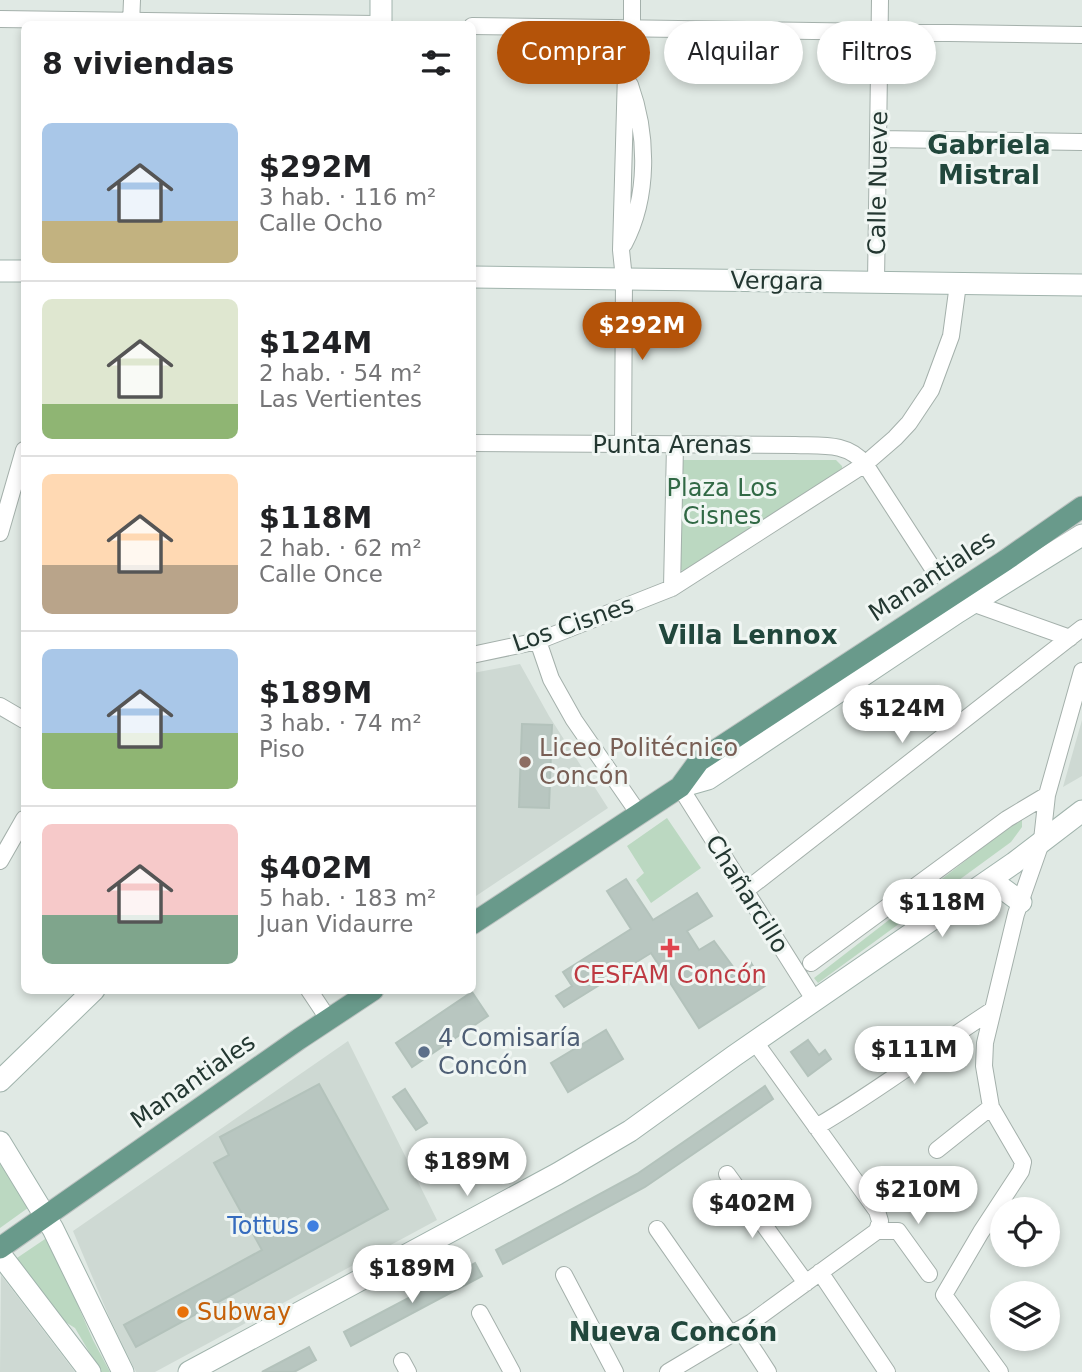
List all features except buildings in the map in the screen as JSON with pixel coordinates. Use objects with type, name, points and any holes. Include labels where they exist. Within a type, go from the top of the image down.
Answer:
[{"type":"main road","name":"Manantiales","points":[[476,921],[680,787],[699,761],[1081,508]]},
{"type":"main road","name":"Manantiales","points":[[0,1248],[367,994]]},
{"type":"street","points":[[131,21],[132,0]]},
{"type":"street","points":[[378,21],[381,0]]},
{"type":"street","points":[[632,0],[632,21]]},
{"type":"street","name":"Calle Nueve","points":[[880,0],[880,21]]},
{"type":"street","points":[[0,19],[66,21]]},
{"type":"street","points":[[476,26],[497,26]]},
{"type":"street","points":[[650,28],[817,31]]},
{"type":"street","points":[[936,33],[1082,34]]},
{"type":"street","points":[[623,445],[624,279],[621,250],[638,209],[642,175],[639,120],[629,84]]},
{"type":"street","name":"Calle Nueve","points":[[876,282],[879,84]]},
{"type":"street","points":[[878,139],[1082,142]]},
{"type":"street","points":[[0,271],[21,271]]},
{"type":"street","name":"Vergara","points":[[476,277],[1082,285]]},
{"type":"street","name":"Los Cisnes","points":[[476,654],[538,641],[672,588],[865,464],[909,423],[931,390],[951,336],[958,284]]},
{"type":"street","name":"Punta Arenas","points":[[476,443],[837,446],[852,452],[865,464]]},
{"type":"street","points":[[672,588],[675,445]]},
{"type":"street","points":[[0,533],[21,460]]},
{"type":"street","points":[[865,464],[937,575]]},
{"type":"street","name":"Manantiales","points":[[680,787],[708,779],[972,603],[1082,535]]},
{"type":"street","points":[[972,603],[1076,633]]},
{"type":"street","points":[[745,891],[1076,633]]},
{"type":"street","points":[[538,641],[551,679],[574,720],[639,814]]},
{"type":"street","points":[[1000,1372],[944,1295],[981,1232],[1017,1180],[1023,1162],[991,1107],[984,1066],[985,1043],[991,1011],[1021,902],[1042,841],[1047,795],[1082,671]]},
{"type":"street","points":[[0,706],[21,718]]},
{"type":"street","name":"Chañarcillo","points":[[680,787],[815,1001]]},
{"type":"street","points":[[811,963],[1007,819],[1047,795]]},
{"type":"street","points":[[189,1372],[597,1152],[692,1089],[755,1042],[986,883],[1082,811]]},
{"type":"street","points":[[0,860],[21,824]]},
{"type":"street","points":[[986,883],[995,883],[1021,902]]},
{"type":"street","points":[[0,1081],[90,994]]},
{"type":"street","points":[[312,994],[329,1020]]},
{"type":"street","points":[[816,1127],[896,1078],[940,1044],[991,1011]]},
{"type":"street","points":[[755,1042],[877,1211],[880,1221],[877,1231]]},
{"type":"street","points":[[937,1150],[991,1107]]},
{"type":"street","points":[[0,1142],[46,1216],[123,1372]]},
{"type":"street","points":[[727,1174],[806,1283]]},
{"type":"street","points":[[657,1229],[768,1372]]},
{"type":"street","points":[[668,1372],[736,1332],[877,1231],[898,1231],[929,1274]]},
{"type":"street","points":[[0,1254],[85,1365],[102,1352],[107,1340]]},
{"type":"street","points":[[821,1272],[887,1372]]},
{"type":"street","points":[[564,1275],[615,1372]]},
{"type":"street","points":[[480,1313],[512,1372]]},
{"type":"shaded area","name":"Liceo Politécnico Concón","points":[[520,664],[549,716],[608,808],[476,896],[476,672]]},
{"type":"shaded area","points":[[1082,720],[1082,776],[1063,787]]},
{"type":"shaded area","points":[[348,1041],[437,1220],[155,1372],[136,1372],[110,1319],[73,1231]]},
{"type":"shaded area","points":[[1,1275],[75,1372],[0,1372]]},
{"type":"green space","name":"Plaza Los Cisnes","points":[[680,460],[836,460],[842,466],[843,475],[688,574],[676,567]]},
{"type":"green space","points":[[1022,817],[1022,827],[1011,842],[818,983],[814,978]]},
{"type":"green space","points":[[667,818],[701,868],[651,903],[636,880],[644,873],[627,846]]},
{"type":"green space","points":[[0,1150],[32,1205],[0,1228]]},
{"type":"green space","points":[[48,1237],[110,1372],[101,1372],[75,1328],[51,1313],[14,1260]]},
{"type":"place","name":"Liceo Politécnico Concón","points":[[525,762]]},
{"type":"place","name":"CESFAM Concón","points":[[670,948]]},
{"type":"place","name":"4 Comisaría Concón","points":[[424,1052]]},
{"type":"place","name":"Tottus","points":[[313,1226]]},
{"type":"place","name":"Subway","points":[[183,1312]]},
{"type":"district","name":"Gabriela Mistral","points":[[989,160]]},
{"type":"district","name":"Villa Lennox","points":[[748,635]]},
{"type":"district","name":"Nueva Concón","points":[[673,1332]]}]
